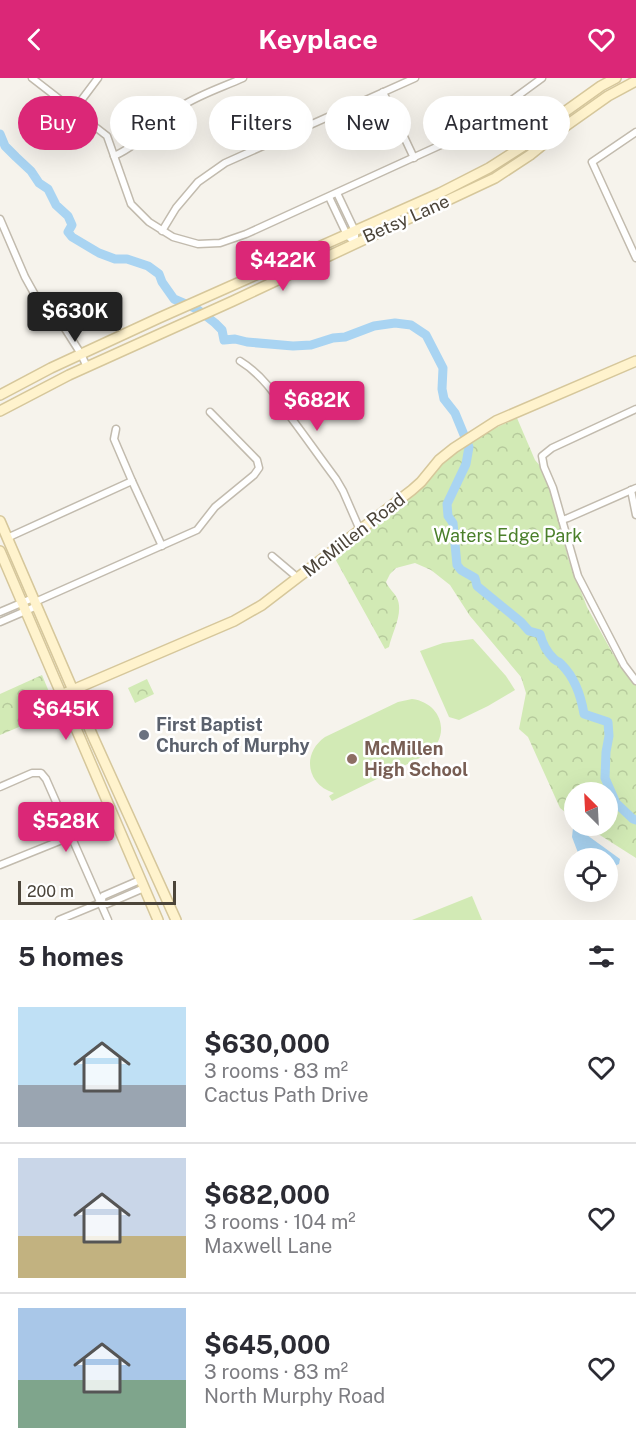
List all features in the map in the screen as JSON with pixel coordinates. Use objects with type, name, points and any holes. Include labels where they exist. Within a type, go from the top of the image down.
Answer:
[{"type":"main road","name":"Betsy Lane","points":[[0,395],[81,354],[440,193],[489,168],[522,147],[559,116],[615,78]]},
{"type":"main road","name":"Betsy Lane","points":[[0,411],[56,381],[495,178],[530,155],[608,96],[636,80]]},
{"type":"main road","name":"McMillen Road","points":[[61,695],[234,621],[262,605],[412,490],[439,460],[454,448],[496,421],[636,361]]},
{"type":"main road","points":[[0,521],[176,920]]},
{"type":"main road","points":[[0,551],[158,920]]},
{"type":"street","points":[[32,78],[56,96]]},
{"type":"street","points":[[84,96],[98,78]]},
{"type":"street","points":[[114,156],[126,151],[183,105],[243,78]]},
{"type":"street","points":[[162,231],[176,208],[198,182],[225,163],[415,78]]},
{"type":"street","points":[[98,129],[107,136],[131,204],[149,222],[173,237],[198,244],[220,243],[246,234],[467,133],[542,78]]},
{"type":"street","points":[[383,92],[414,158]]},
{"type":"street","points":[[636,132],[592,162],[636,258]]},
{"type":"street","points":[[338,193],[351,233]]},
{"type":"street","points":[[329,196],[356,243]]},
{"type":"street","points":[[0,219],[34,295],[57,315],[87,367]]},
{"type":"street","points":[[240,361],[250,367],[267,385],[336,479],[360,530]]},
{"type":"street","points":[[636,409],[552,448],[542,456],[578,576],[624,664],[636,681]]},
{"type":"street","points":[[0,622],[24,607],[197,530],[215,507],[258,471],[257,460],[210,412]]},
{"type":"street","points":[[116,429],[114,439],[162,546]]},
{"type":"street","points":[[7,538],[132,481]]},
{"type":"street","points":[[562,520],[634,489],[636,515]]},
{"type":"street","points":[[272,556],[298,578]]},
{"type":"street","points":[[0,612],[24,607]]},
{"type":"street","points":[[0,787],[32,773],[40,773],[49,784],[108,920]]},
{"type":"street","points":[[0,865],[72,837]]},
{"type":"street","points":[[59,920],[100,903],[103,896],[142,884]]},
{"type":"green space","name":"Waters Edge Park","points":[[517,418],[550,490],[568,558],[587,607],[613,654],[636,685],[636,858],[601,836],[618,836],[618,782],[564,782],[564,811],[560,808],[528,737],[519,729],[526,693],[521,677],[470,616],[450,585],[431,570],[415,563],[396,568],[386,582],[397,598],[399,610],[389,647],[385,649],[333,555],[447,458],[486,432]]},
{"type":"green space","points":[[473,639],[506,676],[515,690],[459,720],[449,717],[420,651],[443,643]]},
{"type":"green space","points":[[42,675],[57,711],[0,735],[0,694]]},
{"type":"green space","points":[[147,679],[154,694],[135,703],[128,688]]},
{"type":"green space","points":[[412,699],[431,707],[437,715],[441,732],[433,749],[424,756],[332,801],[329,796],[334,793],[318,783],[310,768],[312,752],[317,744],[325,737],[398,702]]},
{"type":"green space","points":[[472,896],[482,920],[412,920]]},
{"type":"water","points":[[588,836],[605,848],[576,848],[572,837]]},
{"type":"waterway","points":[[0,134],[5,146],[31,171],[39,183],[48,189],[56,205],[68,216],[72,225],[68,232],[72,237],[99,253],[148,266],[159,274],[174,299],[197,309],[215,323],[222,330],[224,340],[235,339],[293,346],[311,345],[345,337],[374,326],[395,323],[411,325],[426,335],[443,368],[444,399],[455,413],[469,447],[466,464],[447,504],[448,516],[453,523],[457,565],[475,578],[477,586],[529,631],[540,634],[549,653],[567,670],[574,681],[584,714],[608,722],[605,778],[616,803],[636,820]]},
{"type":"place","name":"First Baptist Church of Murphy","points":[[144,735]]},
{"type":"place","name":"McMillen High School","points":[[352,759]]}]
